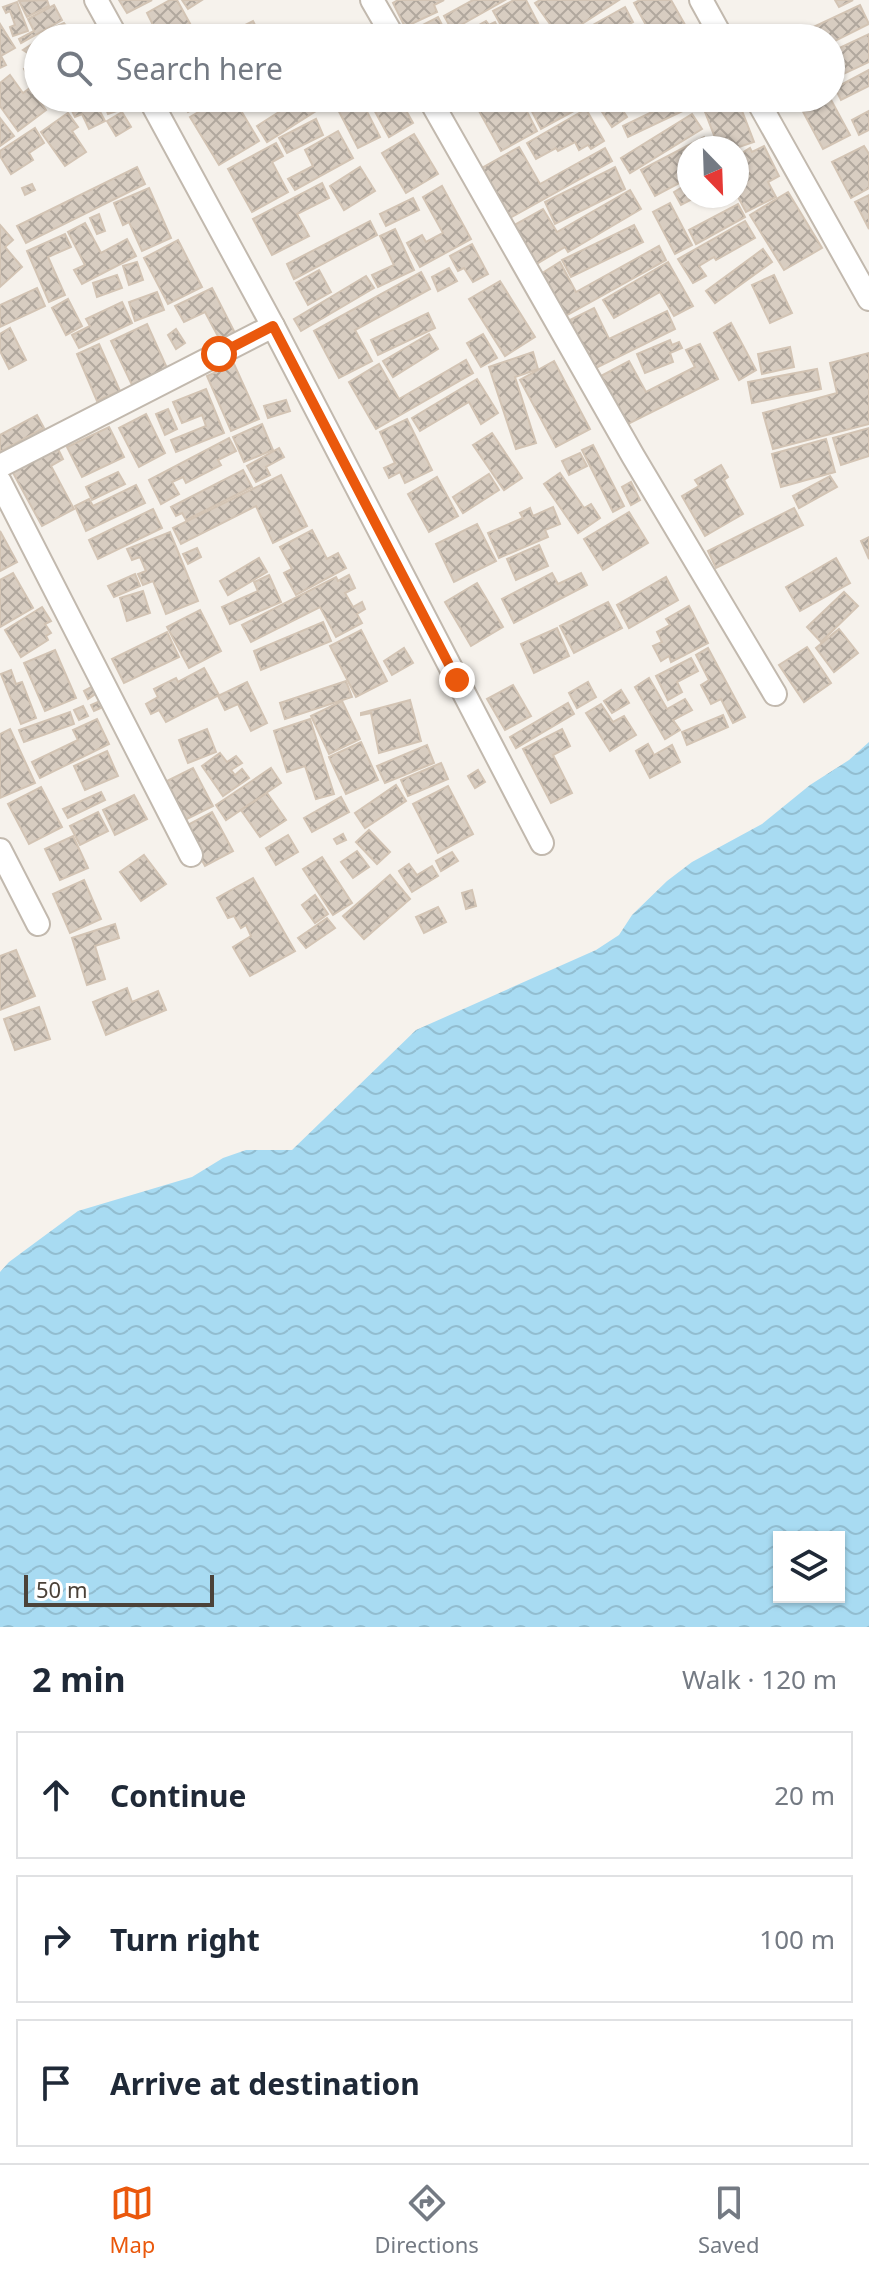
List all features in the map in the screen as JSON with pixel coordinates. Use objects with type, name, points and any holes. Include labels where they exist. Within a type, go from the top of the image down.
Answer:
[{"type":"street","points":[[96,0],[109,24]]},
{"type":"street","points":[[372,0],[386,24]]},
{"type":"street","points":[[701,0],[714,24]]},
{"type":"street","points":[[157,112],[273,326],[542,843]]},
{"type":"street","points":[[437,112],[633,456],[775,694]]},
{"type":"street","points":[[764,112],[869,299]]},
{"type":"street","points":[[0,466],[273,326]]},
{"type":"street","points":[[0,482],[191,855]]},
{"type":"street","points":[[0,850],[38,924]]},
{"type":"water","points":[[869,742],[869,1627],[0,1627],[0,1272],[9,1262],[78,1211],[192,1177],[223,1158],[246,1150],[292,1150],[416,1030],[596,950],[619,935],[632,915],[667,881],[692,862],[762,824],[810,785],[849,760]]},
{"type":"building","points":[[47,0],[49,6],[27,17],[19,1]]},
{"type":"building","points":[[119,0],[152,0],[127,13]]},
{"type":"building","points":[[170,0],[177,0],[190,24],[152,24],[147,13]]},
{"type":"building","points":[[182,0],[202,0],[188,9]]},
{"type":"building","points":[[398,0],[444,0],[434,5],[437,12],[411,24],[404,24],[393,3]]},
{"type":"building","points":[[473,0],[505,0],[463,24],[449,24],[444,16]]},
{"type":"building","points":[[514,0],[526,0],[538,23],[500,24],[493,11]]},
{"type":"building","points":[[540,0],[619,0],[582,24],[550,24],[535,3]]},
{"type":"building","points":[[640,0],[671,0],[685,24],[645,24],[634,3]]},
{"type":"building","points":[[835,0],[853,0],[839,7]]},
{"type":"building","points":[[17,2],[25,24],[24,32],[13,36],[10,27],[15,25],[10,11],[6,13],[3,7]]},
{"type":"building","points":[[54,5],[62,20],[55,24],[30,24],[28,19]]},
{"type":"building","points":[[860,5],[869,24],[845,36],[845,24],[820,24]]},
{"type":"building","points":[[625,7],[633,22],[629,24],[595,24]]},
{"type":"building","points":[[438,17],[442,24],[425,24]]},
{"type":"building","points":[[0,24],[15,48],[1,56],[6,65],[0,68]]},
{"type":"building","points":[[869,34],[869,62],[845,73],[845,45]]},
{"type":"building","points":[[869,70],[869,86],[845,98],[845,83]]},
{"type":"building","points":[[10,75],[24,92],[24,112],[43,112],[18,131],[0,106],[0,83]]},
{"type":"building","points":[[869,111],[869,130],[859,135],[852,120]]},
{"type":"building","points":[[72,112],[100,112],[105,121],[89,129],[82,114],[75,117]]},
{"type":"building","points":[[122,112],[131,127],[116,136],[107,121]]},
{"type":"building","points":[[198,112],[242,112],[259,141],[219,165],[190,117]]},
{"type":"building","points":[[279,112],[314,112],[267,142],[257,126]]},
{"type":"building","points":[[339,112],[367,112],[380,137],[358,148]]},
{"type":"building","points":[[375,112],[407,112],[413,123],[389,137]]},
{"type":"building","points":[[480,112],[527,112],[537,131],[501,151]]},
{"type":"building","points":[[532,112],[572,112],[541,129]]},
{"type":"building","points":[[581,112],[588,112],[604,141],[591,149],[588,145],[579,150],[575,142],[536,159],[527,143]]},
{"type":"building","points":[[602,112],[624,112],[627,117],[612,127]]},
{"type":"building","points":[[652,112],[681,112],[628,137],[623,126]]},
{"type":"building","points":[[705,112],[742,112],[754,142],[749,144],[749,136],[714,136]]},
{"type":"building","points":[[803,112],[838,112],[850,135],[823,149]]},
{"type":"building","points":[[68,113],[78,127],[72,131],[86,152],[65,166],[41,132]]},
{"type":"building","points":[[692,114],[702,129],[691,136],[677,136],[677,144],[630,173],[621,158]]},
{"type":"building","points":[[0,118],[14,136],[0,146]]},
{"type":"building","points":[[316,119],[323,135],[287,153],[279,138]]},
{"type":"building","points":[[35,128],[44,143],[29,153],[33,160],[11,174],[0,151]]},
{"type":"building","points":[[338,131],[353,158],[295,190],[288,179],[313,166],[305,150]]},
{"type":"building","points":[[414,134],[438,174],[406,193],[382,153]]},
{"type":"building","points":[[276,143],[283,156],[272,162],[288,192],[252,212],[228,169]]},
{"type":"building","points":[[764,146],[779,176],[768,182],[776,197],[746,212],[744,208],[749,208],[749,149],[752,152]]},
{"type":"building","points":[[864,146],[869,154],[869,188],[851,198],[832,162]]},
{"type":"building","points":[[519,147],[540,184],[605,148],[612,161],[510,218],[482,168]]},
{"type":"building","points":[[677,151],[677,184],[655,196],[641,170]]},
{"type":"building","points":[[137,167],[145,184],[26,243],[17,226]]},
{"type":"building","points":[[360,167],[375,191],[344,210],[330,186]]},
{"type":"building","points":[[615,167],[625,189],[555,224],[545,202]]},
{"type":"building","points":[[322,183],[329,198],[297,214],[309,236],[272,255],[253,219]]},
{"type":"building","points":[[32,184],[35,190],[25,195],[22,188]]},
{"type":"building","points":[[442,186],[471,239],[420,267],[407,243],[422,235],[426,242],[443,233],[423,197]]},
{"type":"building","points":[[149,188],[171,238],[142,251],[129,222],[123,225],[114,203]]},
{"type":"building","points":[[630,190],[641,209],[568,252],[565,247],[533,266],[511,227],[543,209],[557,232]]},
{"type":"building","points":[[788,192],[822,248],[784,270],[750,215]]},
{"type":"building","points":[[869,195],[869,229],[855,202]]},
{"type":"building","points":[[413,198],[419,210],[386,226],[380,214]]},
{"type":"building","points":[[670,203],[692,245],[675,254],[653,212]]},
{"type":"building","points":[[730,208],[740,208],[745,217],[696,244],[689,230]]},
{"type":"building","points":[[99,214],[105,231],[97,234],[90,218]]},
{"type":"building","points":[[370,221],[377,235],[294,279],[287,264]]},
{"type":"building","points":[[745,221],[755,238],[699,266],[706,276],[693,283],[678,259]]},
{"type":"building","points":[[85,223],[101,253],[127,239],[136,256],[82,284],[74,270],[85,265],[68,232]]},
{"type":"building","points":[[0,225],[13,240],[5,247],[22,267],[0,287]]},
{"type":"building","points":[[634,225],[643,242],[571,277],[562,260]]},
{"type":"building","points":[[395,229],[414,270],[378,287],[372,275],[394,265],[380,236]]},
{"type":"building","points":[[65,234],[71,247],[48,257],[65,295],[49,302],[27,251]]},
{"type":"building","points":[[178,240],[202,287],[168,304],[144,258]]},
{"type":"building","points":[[472,244],[488,274],[473,282],[464,268],[458,271],[450,256]]},
{"type":"building","points":[[659,246],[666,260],[562,318],[539,275],[560,262],[576,292]]},
{"type":"building","points":[[763,249],[772,262],[715,303],[706,291]]},
{"type":"building","points":[[137,262],[143,280],[129,285],[123,266]]},
{"type":"building","points":[[668,262],[693,306],[674,316],[660,292],[614,318],[603,300]]},
{"type":"building","points":[[449,268],[457,281],[438,291],[432,277]]},
{"type":"building","points":[[319,270],[331,292],[308,305],[296,283]]},
{"type":"building","points":[[421,272],[430,289],[355,330],[372,361],[339,378],[314,331]]},
{"type":"building","points":[[117,275],[122,288],[97,297],[93,283]]},
{"type":"building","points":[[774,275],[792,313],[770,323],[752,285]]},
{"type":"building","points":[[366,276],[374,288],[301,331],[294,319]]},
{"type":"building","points":[[500,281],[535,337],[505,356],[469,299]]},
{"type":"building","points":[[37,288],[45,306],[0,327],[0,305]]},
{"type":"building","points":[[212,288],[236,335],[221,342],[205,312],[184,322],[175,306]]},
{"type":"building","points":[[157,292],[164,310],[135,321],[129,302]]},
{"type":"building","points":[[68,299],[82,326],[66,335],[52,308]]},
{"type":"building","points":[[122,302],[132,323],[79,348],[72,335],[90,326],[86,319]]},
{"type":"building","points":[[594,308],[609,339],[667,311],[675,329],[594,369],[570,320]]},
{"type":"building","points":[[428,313],[435,328],[378,355],[371,340]]},
{"type":"building","points":[[731,323],[756,370],[739,380],[714,333]]},
{"type":"building","points":[[147,324],[167,368],[132,385],[111,341]]},
{"type":"building","points":[[10,328],[26,360],[9,369],[0,351],[0,334]]},
{"type":"building","points":[[176,329],[185,343],[176,349],[168,335]]},
{"type":"building","points":[[429,334],[438,349],[393,377],[383,361]]},
{"type":"building","points":[[483,334],[497,358],[481,367],[467,343]]},
{"type":"building","points":[[670,340],[672,345],[679,342],[682,348],[670,353],[673,362],[645,373],[637,354]]},
{"type":"building","points":[[99,344],[120,391],[97,401],[77,354]]},
{"type":"building","points":[[700,344],[718,379],[626,425],[601,376],[629,361],[646,392],[695,367],[686,350]]},
{"type":"building","points":[[790,347],[794,367],[762,374],[758,354]]},
{"type":"building","points":[[533,352],[538,369],[515,377],[536,443],[516,449],[489,367]]},
{"type":"building","points":[[869,353],[869,424],[773,449],[763,413],[837,393],[830,363]]},
{"type":"building","points":[[466,360],[473,373],[376,429],[349,382],[379,364],[399,399]]},
{"type":"building","points":[[554,361],[590,429],[556,447],[520,380]]},
{"type":"building","points":[[234,364],[259,419],[231,431],[207,376]]},
{"type":"building","points":[[817,369],[821,389],[752,403],[748,382]]},
{"type":"building","points":[[477,379],[498,413],[481,424],[469,402],[420,431],[412,418]]},
{"type":"building","points":[[206,389],[224,433],[176,452],[171,440],[206,426],[202,415],[182,423],[173,402]]},
{"type":"building","points":[[286,400],[290,411],[268,418],[264,406]]},
{"type":"building","points":[[168,409],[177,429],[165,435],[156,414]]},
{"type":"building","points":[[146,414],[165,453],[139,467],[119,428]]},
{"type":"building","points":[[37,415],[44,428],[0,452],[0,435]]},
{"type":"building","points":[[407,419],[432,470],[405,483],[400,472],[389,478],[384,468],[395,463],[380,432]]},
{"type":"building","points":[[262,424],[273,450],[244,462],[233,437]]},
{"type":"building","points":[[109,427],[124,457],[82,477],[67,447]]},
{"type":"building","points":[[869,428],[869,456],[841,465],[833,438]]},
{"type":"building","points":[[492,433],[522,478],[504,490],[473,445]]},
{"type":"building","points":[[229,438],[236,451],[218,460],[221,465],[186,483],[183,477],[172,482],[179,494],[161,504],[149,480]]},
{"type":"building","points":[[826,439],[835,472],[781,487],[772,454]]},
{"type":"building","points":[[593,445],[624,506],[613,512],[582,450]]},
{"type":"building","points":[[57,447],[63,459],[51,466],[74,509],[42,526],[12,471]]},
{"type":"building","points":[[279,448],[284,457],[266,467],[270,475],[256,482],[247,466]]},
{"type":"building","points":[[580,453],[587,466],[569,475],[562,461]]},
{"type":"building","points":[[721,465],[728,477],[724,480],[743,514],[705,536],[682,496],[699,486],[695,480]]},
{"type":"building","points":[[243,470],[252,487],[186,520],[182,513],[176,516],[171,507]]},
{"type":"building","points":[[118,472],[125,484],[92,500],[86,487]]},
{"type":"building","points":[[560,473],[584,508],[591,504],[600,518],[578,533],[544,484]]},
{"type":"building","points":[[489,474],[499,490],[463,513],[453,497]]},
{"type":"building","points":[[281,475],[307,526],[273,543],[256,506],[181,544],[173,528]]},
{"type":"building","points":[[830,476],[837,487],[799,508],[793,496]]},
{"type":"building","points":[[437,477],[458,516],[429,532],[408,494]]},
{"type":"building","points":[[631,482],[640,500],[631,505],[622,487]]},
{"type":"building","points":[[136,485],[145,503],[86,531],[75,506],[89,499],[93,506]]},
{"type":"building","points":[[553,507],[560,524],[545,530],[548,537],[499,558],[488,533],[523,518],[520,513],[530,508],[533,516]]},
{"type":"building","points":[[794,508],[803,525],[716,568],[708,551]]},
{"type":"building","points":[[153,509],[162,528],[98,559],[89,540]]},
{"type":"building","points":[[629,512],[648,543],[603,570],[584,539]]},
{"type":"building","points":[[477,524],[496,561],[454,582],[436,544]]},
{"type":"building","points":[[312,530],[327,559],[338,553],[346,568],[296,595],[284,573],[292,569],[280,547]]},
{"type":"building","points":[[0,531],[17,562],[0,571]]},
{"type":"building","points":[[170,532],[198,601],[166,614],[153,581],[143,585],[138,574],[146,571],[140,557],[132,560],[127,549]]},
{"type":"building","points":[[869,537],[869,559],[861,541]]},
{"type":"building","points":[[539,545],[548,566],[516,580],[507,559]]},
{"type":"building","points":[[197,548],[201,557],[188,564],[183,554]]},
{"type":"building","points":[[259,558],[267,572],[228,595],[220,581]]},
{"type":"building","points":[[836,558],[850,583],[800,611],[786,587]]},
{"type":"building","points":[[13,573],[33,608],[0,627],[0,580]]},
{"type":"building","points":[[552,573],[558,584],[581,573],[587,585],[514,623],[502,599]]},
{"type":"building","points":[[135,574],[140,586],[114,597],[108,586]]},
{"type":"building","points":[[269,575],[281,602],[230,624],[222,607],[258,591],[254,582]]},
{"type":"building","points":[[349,575],[355,588],[345,593],[353,607],[362,602],[365,609],[357,614],[362,623],[336,637],[320,607],[251,642],[242,625],[336,577],[338,581]]},
{"type":"building","points":[[666,577],[678,600],[629,628],[617,605]]},
{"type":"building","points":[[477,583],[503,627],[471,646],[445,602]]},
{"type":"building","points":[[143,591],[150,613],[127,621],[120,598]]},
{"type":"building","points":[[844,592],[858,606],[821,642],[807,627]]},
{"type":"building","points":[[608,602],[622,628],[574,653],[560,626]]},
{"type":"building","points":[[689,606],[708,643],[671,662],[669,656],[661,661],[653,646],[662,642],[657,632],[670,625],[666,619]]},
{"type":"building","points":[[42,607],[51,621],[45,624],[51,633],[46,636],[48,640],[21,657],[5,630]]},
{"type":"building","points":[[200,610],[221,651],[189,668],[167,627]]},
{"type":"building","points":[[323,622],[331,641],[261,670],[254,651]]},
{"type":"building","points":[[557,628],[569,656],[534,673],[521,644]]},
{"type":"building","points":[[839,629],[858,653],[834,672],[816,648]]},
{"type":"building","points":[[361,630],[387,681],[356,697],[330,646]]},
{"type":"building","points":[[167,632],[179,657],[124,683],[112,659]]},
{"type":"building","points":[[807,647],[831,683],[804,702],[779,665]]},
{"type":"building","points":[[404,648],[413,663],[392,675],[384,661]]},
{"type":"building","points":[[708,648],[745,717],[733,723],[721,699],[711,704],[701,685],[709,680],[696,655]]},
{"type":"building","points":[[55,650],[76,698],[45,711],[24,663]]},
{"type":"building","points":[[691,658],[698,671],[677,682],[682,692],[668,700],[656,676]]},
{"type":"building","points":[[204,668],[219,695],[166,722],[159,710],[151,714],[146,704],[158,697],[154,689],[176,678],[178,682]]},
{"type":"building","points":[[11,670],[16,684],[22,682],[36,718],[21,724],[1,674]]},
{"type":"building","points":[[649,678],[667,709],[685,699],[692,710],[673,720],[680,730],[665,739],[635,687]]},
{"type":"building","points":[[346,681],[352,697],[285,719],[280,703]]},
{"type":"building","points":[[247,682],[267,723],[251,731],[238,704],[225,710],[218,696]]},
{"type":"building","points":[[588,682],[596,697],[577,708],[569,693]]},
{"type":"building","points":[[513,685],[531,716],[505,730],[487,699]]},
{"type":"building","points":[[93,686],[97,693],[88,699],[84,691]]},
{"type":"building","points":[[621,690],[629,703],[612,713],[604,701]]},
{"type":"building","points":[[410,700],[421,741],[379,753],[371,713],[361,713]]},
{"type":"building","points":[[100,701],[103,707],[94,711],[91,705]]},
{"type":"building","points":[[342,701],[360,739],[329,754],[311,716]]},
{"type":"building","points":[[568,703],[574,714],[516,748],[510,737]]},
{"type":"building","points":[[601,704],[613,722],[624,716],[636,735],[610,751],[586,713]]},
{"type":"building","points":[[83,706],[88,716],[79,720],[74,710]]},
{"type":"building","points":[[70,712],[74,724],[24,742],[19,730]]},
{"type":"building","points":[[723,715],[728,727],[687,745],[682,732]]},
{"type":"building","points":[[97,719],[109,744],[40,778],[32,762],[78,740],[73,730]]},
{"type":"building","points":[[310,719],[334,794],[316,799],[305,766],[287,772],[274,731]]},
{"type":"building","points":[[10,729],[35,783],[0,798],[0,734]]},
{"type":"building","points":[[207,729],[216,752],[188,763],[179,740]]},
{"type":"building","points":[[562,729],[570,746],[553,755],[572,793],[551,803],[523,749]]},
{"type":"building","points":[[361,742],[378,780],[346,794],[329,757]]},
{"type":"building","points":[[648,744],[654,755],[672,745],[680,762],[650,778],[636,751]]},
{"type":"building","points":[[427,745],[434,763],[385,783],[377,766]]},
{"type":"building","points":[[107,751],[118,776],[85,790],[74,766]]},
{"type":"building","points":[[220,753],[227,762],[236,756],[242,763],[231,770],[235,775],[242,769],[249,778],[223,796],[202,766]]},
{"type":"building","points":[[441,763],[448,779],[408,796],[401,780]]},
{"type":"building","points":[[193,768],[213,806],[183,821],[163,783]]},
{"type":"building","points":[[271,768],[281,783],[226,820],[216,805]]},
{"type":"building","points":[[478,770],[485,782],[475,788],[468,776]]},
{"type":"building","points":[[396,785],[406,801],[365,828],[355,813]]},
{"type":"building","points":[[448,786],[473,834],[438,853],[413,804]]},
{"type":"building","points":[[41,787],[62,827],[29,844],[8,804]]},
{"type":"building","points":[[101,792],[105,800],[68,818],[63,809]]},
{"type":"building","points":[[267,793],[286,820],[260,837],[241,810]]},
{"type":"building","points":[[134,795],[147,819],[115,835],[103,810]]},
{"type":"building","points":[[341,797],[349,812],[312,832],[304,818]]},
{"type":"building","points":[[98,812],[108,831],[80,845],[70,826]]},
{"type":"building","points":[[212,812],[233,851],[205,866],[184,827]]},
{"type":"building","points":[[369,830],[390,852],[377,864],[356,842]]},
{"type":"building","points":[[343,834],[346,840],[337,844],[334,839]]},
{"type":"building","points":[[288,835],[298,852],[276,865],[266,848]]},
{"type":"building","points":[[73,836],[88,868],[60,880],[45,849]]},
{"type":"building","points":[[357,851],[369,867],[353,878],[341,862]]},
{"type":"building","points":[[452,852],[458,861],[441,871],[436,861]]},
{"type":"building","points":[[144,855],[166,884],[141,901],[120,872]]},
{"type":"building","points":[[322,857],[352,903],[333,915],[303,869]]},
{"type":"building","points":[[409,864],[417,875],[432,866],[438,876],[412,892],[399,871]]},
{"type":"building","points":[[390,875],[410,899],[364,939],[343,916]]},
{"type":"building","points":[[253,878],[295,951],[250,976],[233,947],[251,936],[246,925],[241,928],[234,916],[228,918],[217,898]]},
{"type":"building","points":[[84,880],[101,919],[70,933],[53,894]]},
{"type":"building","points":[[472,890],[476,906],[466,909],[462,893]]},
{"type":"building","points":[[315,895],[328,914],[315,923],[302,905]]},
{"type":"building","points":[[438,907],[446,922],[424,933],[416,917]]},
{"type":"building","points":[[327,918],[335,928],[306,948],[298,938]]},
{"type":"building","points":[[115,924],[119,938],[95,946],[105,979],[87,985],[72,938]]},
{"type":"building","points":[[16,950],[35,996],[0,1010],[0,956]]},
{"type":"building","points":[[127,988],[132,1002],[158,991],[166,1010],[106,1035],[93,1002]]},
{"type":"building","points":[[39,1007],[50,1039],[15,1050],[4,1019]]},
{"type":"route","points":[[219,354],[273,326],[457,680]]}]
